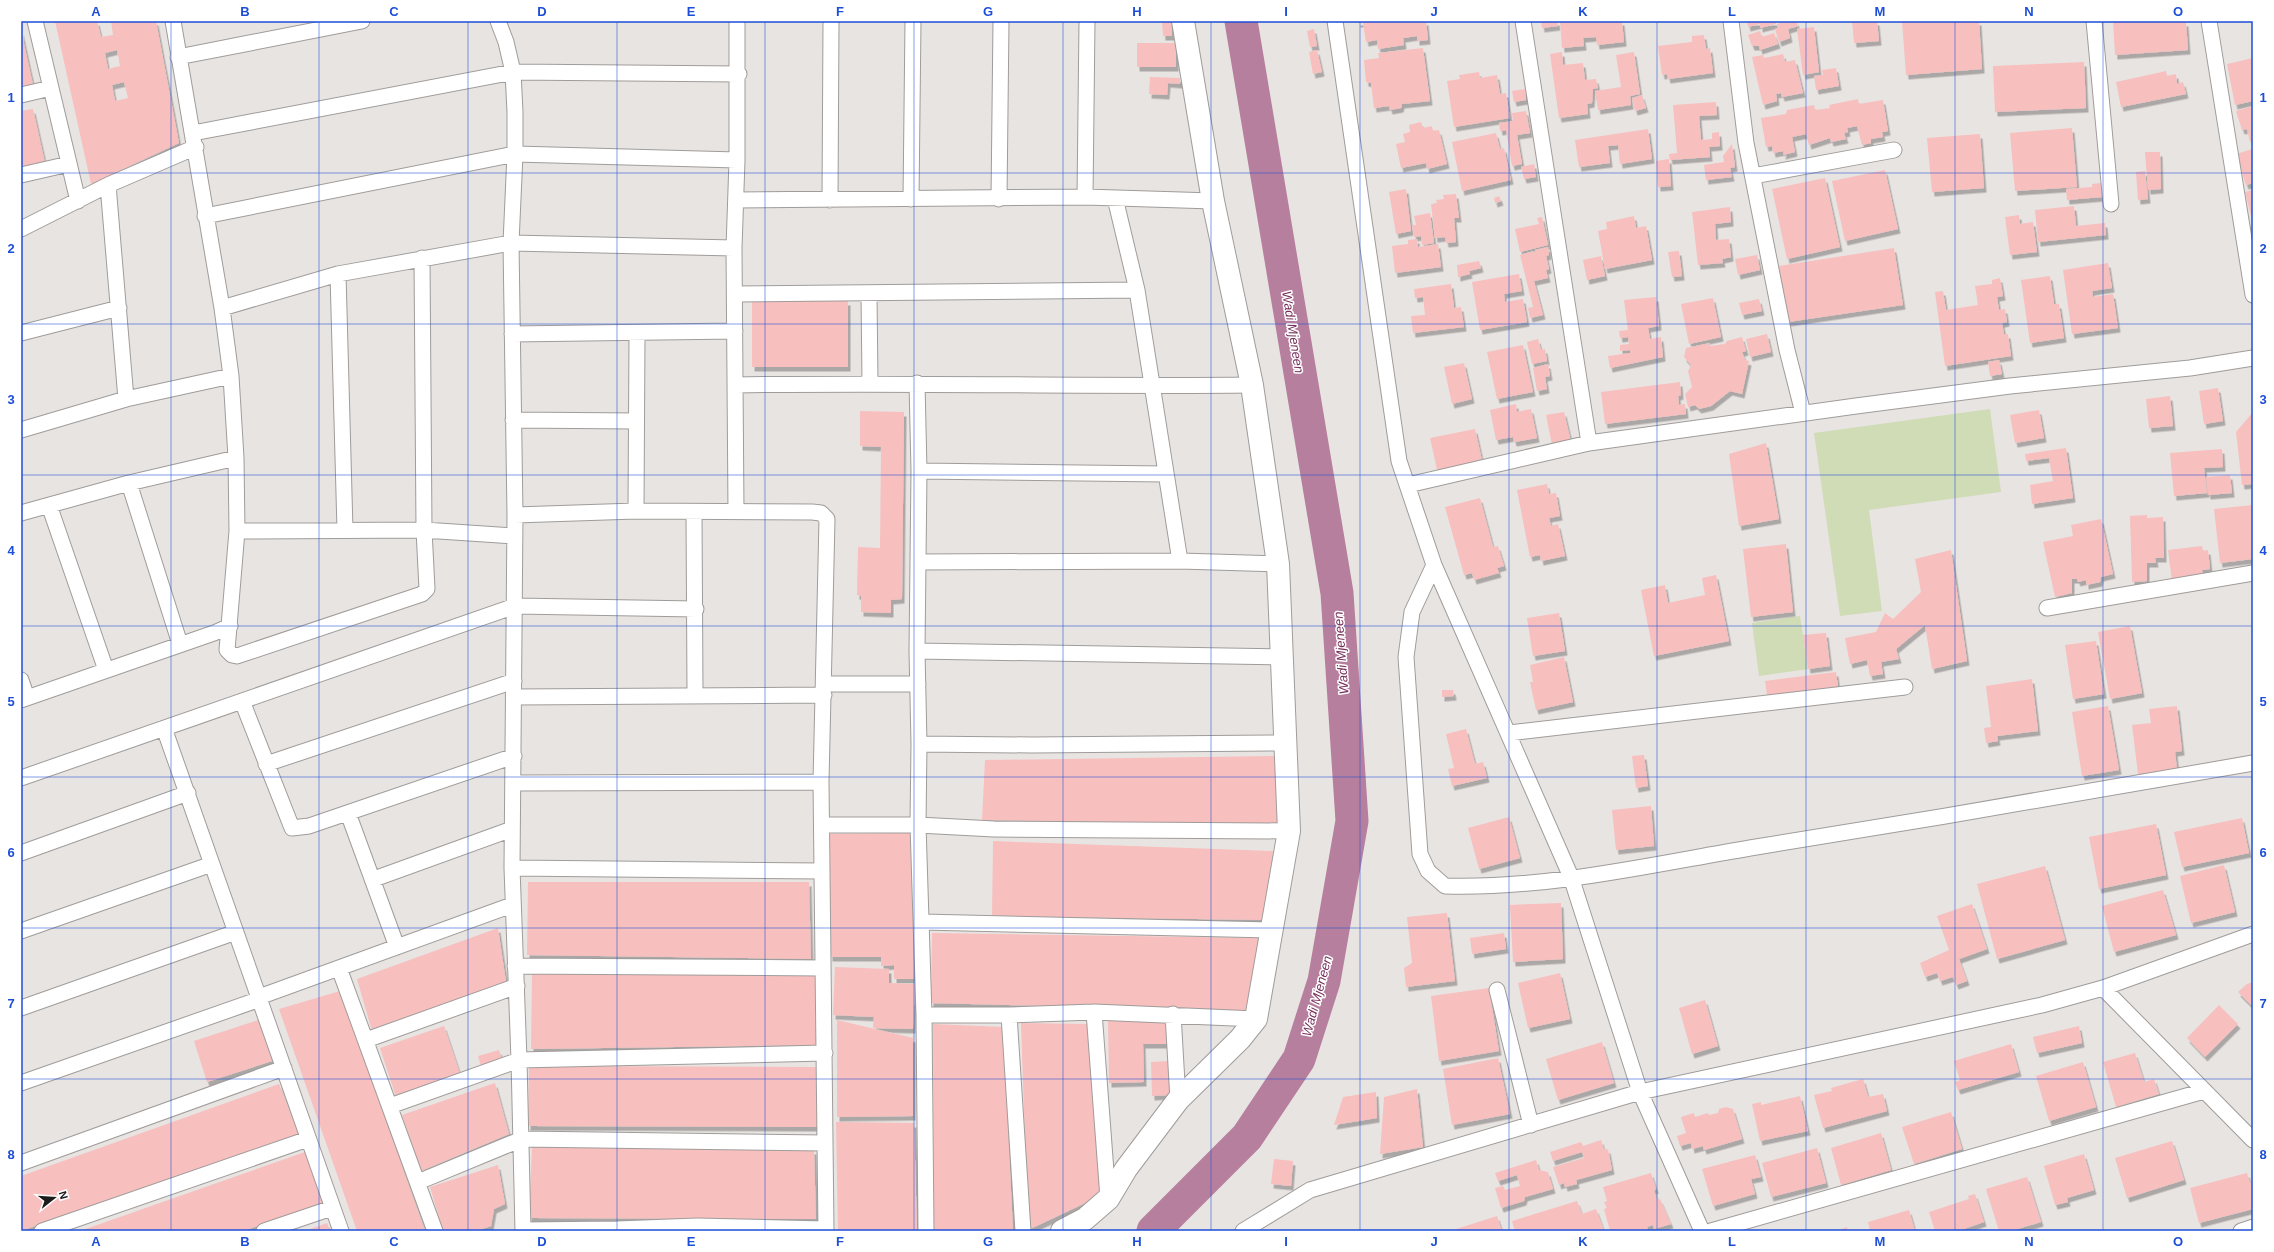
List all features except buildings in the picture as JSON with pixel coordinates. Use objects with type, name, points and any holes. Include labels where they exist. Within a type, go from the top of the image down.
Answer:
[{"type":"street","points":[[35,21],[78,201]]},
{"type":"street","points":[[173,21],[178,57],[194,140],[205,216],[222,308],[231,376],[236,458],[237,531],[228,650],[232,656],[237,656],[422,594],[427,589],[428,584],[424,530],[422,258]]},
{"type":"street","points":[[178,57],[362,21]]},
{"type":"street","points":[[498,21],[506,42],[513,72],[515,154],[511,243],[513,420],[516,515],[512,905],[517,986],[522,1139],[523,1230],[697,1228],[826,1230],[821,782],[827,519],[821,513],[812,512],[736,511],[636,511],[516,515]]},
{"type":"street","points":[[736,511],[734,248],[739,74],[737,21]]},
{"type":"street","points":[[830,200],[831,21]]},
{"type":"street","points":[[911,199],[913,21]]},
{"type":"street","points":[[999,199],[1001,21]]},
{"type":"street","points":[[1085,197],[1087,21]]},
{"type":"street","points":[[1062,1231],[1085,1220],[1108,1199],[1126,1169],[1178,1100],[1240,1039],[1256,1019],[1289,832],[1278,564],[1252,385],[1213,201],[1184,21]]},
{"type":"street","points":[[1335,21],[1398,461],[1408,485],[1434,565],[1571,877],[1640,1092],[1702,1231]]},
{"type":"street","points":[[1523,21],[1588,443]]},
{"type":"street","points":[[1732,21],[1746,143],[1787,350],[1802,413]]},
{"type":"street","points":[[2094,21],[2111,204]]},
{"type":"street","points":[[2209,21],[2253,295]]},
{"type":"street","points":[[21,229],[194,140],[513,72],[739,74]]},
{"type":"street","points":[[21,95],[51,88]]},
{"type":"street","points":[[1753,176],[1894,150]]},
{"type":"street","points":[[205,216],[515,154],[737,160]]},
{"type":"street","points":[[21,175],[69,164]]},
{"type":"street","points":[[108,185],[126,399]]},
{"type":"street","points":[[736,200],[999,199],[1085,197],[1213,201]]},
{"type":"street","points":[[1114,198],[1137,290],[1180,561]]},
{"type":"street","points":[[222,308],[338,274],[511,243],[734,248]]},
{"type":"street","points":[[338,274],[345,530]]},
{"type":"street","points":[[735,294],[869,294],[1137,290]]},
{"type":"street","points":[[869,294],[870,383]]},
{"type":"street","points":[[21,333],[119,308]]},
{"type":"street","points":[[512,334],[637,333],[735,330]]},
{"type":"street","points":[[636,511],[637,333]]},
{"type":"street","points":[[1408,485],[1588,443],[2010,386],[2190,368],[2253,358]]},
{"type":"street","points":[[21,430],[126,399],[231,376]]},
{"type":"street","points":[[734,385],[917,383],[1152,386],[1252,385]]},
{"type":"street","points":[[917,383],[919,471],[917,651],[919,744],[918,825],[924,1015],[926,1231]]},
{"type":"street","points":[[513,420],[636,421]]},
{"type":"street","points":[[21,513],[129,483],[236,458]]},
{"type":"street","points":[[919,471],[1166,474]]},
{"type":"street","points":[[129,483],[180,644]]},
{"type":"street","points":[[49,505],[106,670]]},
{"type":"street","points":[[694,512],[696,609],[695,694]]},
{"type":"street","points":[[237,531],[424,530],[515,536]]},
{"type":"street","points":[[918,562],[1180,561],[1278,564]]},
{"type":"street","points":[[1434,565],[1412,612],[1406,657],[1420,854],[1428,871],[1444,886],[1483,887],[1571,877],[2081,794],[2253,763]]},
{"type":"street","points":[[2047,608],[2253,573]]},
{"type":"street","points":[[21,778],[515,606],[696,609]]},
{"type":"street","points":[[21,680],[24,699],[230,626]]},
{"type":"street","points":[[917,651],[1283,657]]},
{"type":"street","points":[[266,764],[514,681]]},
{"type":"street","points":[[514,697],[695,694],[918,684]]},
{"type":"street","points":[[1509,733],[1905,687]]},
{"type":"street","points":[[242,701],[292,828],[300,828],[348,813],[514,756]]},
{"type":"street","points":[[164,728],[341,1231]]},
{"type":"street","points":[[919,744],[1032,745],[1285,743]]},
{"type":"street","points":[[513,783],[821,782]]},
{"type":"street","points":[[21,853],[188,793]]},
{"type":"street","points":[[348,813],[374,879],[397,947]]},
{"type":"street","points":[[822,825],[918,825],[994,829],[1289,832]]},
{"type":"street","points":[[374,879],[512,828]]},
{"type":"street","points":[[21,931],[212,864]]},
{"type":"street","points":[[512,868],[822,871]]},
{"type":"street","points":[[21,1083],[260,998],[512,905]]},
{"type":"street","points":[[922,922],[1271,930]]},
{"type":"street","points":[[21,1008],[236,932]]},
{"type":"street","points":[[1243,1231],[1310,1190],[1640,1092],[2042,1005],[2102,988],[2253,934]]},
{"type":"street","points":[[515,966],[824,968]]},
{"type":"street","points":[[339,968],[436,1231]]},
{"type":"street","points":[[366,1040],[517,986]]},
{"type":"street","points":[[2102,988],[2253,1140]]},
{"type":"street","points":[[1497,990],[1531,1125]]},
{"type":"street","points":[[924,1015],[1009,1015],[1094,1012],[1172,1014],[1256,1019]]},
{"type":"street","points":[[1094,1012],[1108,1199]]},
{"type":"street","points":[[1172,1014],[1178,1100]]},
{"type":"street","points":[[1009,1015],[1022,1231]]},
{"type":"street","points":[[390,1106],[519,1060],[825,1053]]},
{"type":"street","points":[[21,1163],[284,1068]]},
{"type":"street","points":[[1711,1231],[2204,1091]]},
{"type":"street","points":[[42,1231],[308,1139]]},
{"type":"street","points":[[418,1182],[522,1139],[825,1143]]},
{"type":"street","points":[[264,1231],[332,1208]]},
{"type":"street","points":[[2241,1231],[2253,1227]]},
{"type":"green space","points":[[1990,409],[2001,492],[1869,510],[1882,611],[1840,616],[1814,433]]},
{"type":"green space","points":[[1800,616],[1808,669],[1759,676],[1752,623]]},
{"type":"waterway","name":"Wadi Mjeneen","points":[[1153,1231],[1247,1137],[1299,1059],[1324,981],[1352,821],[1337,593],[1241,21]]}]
